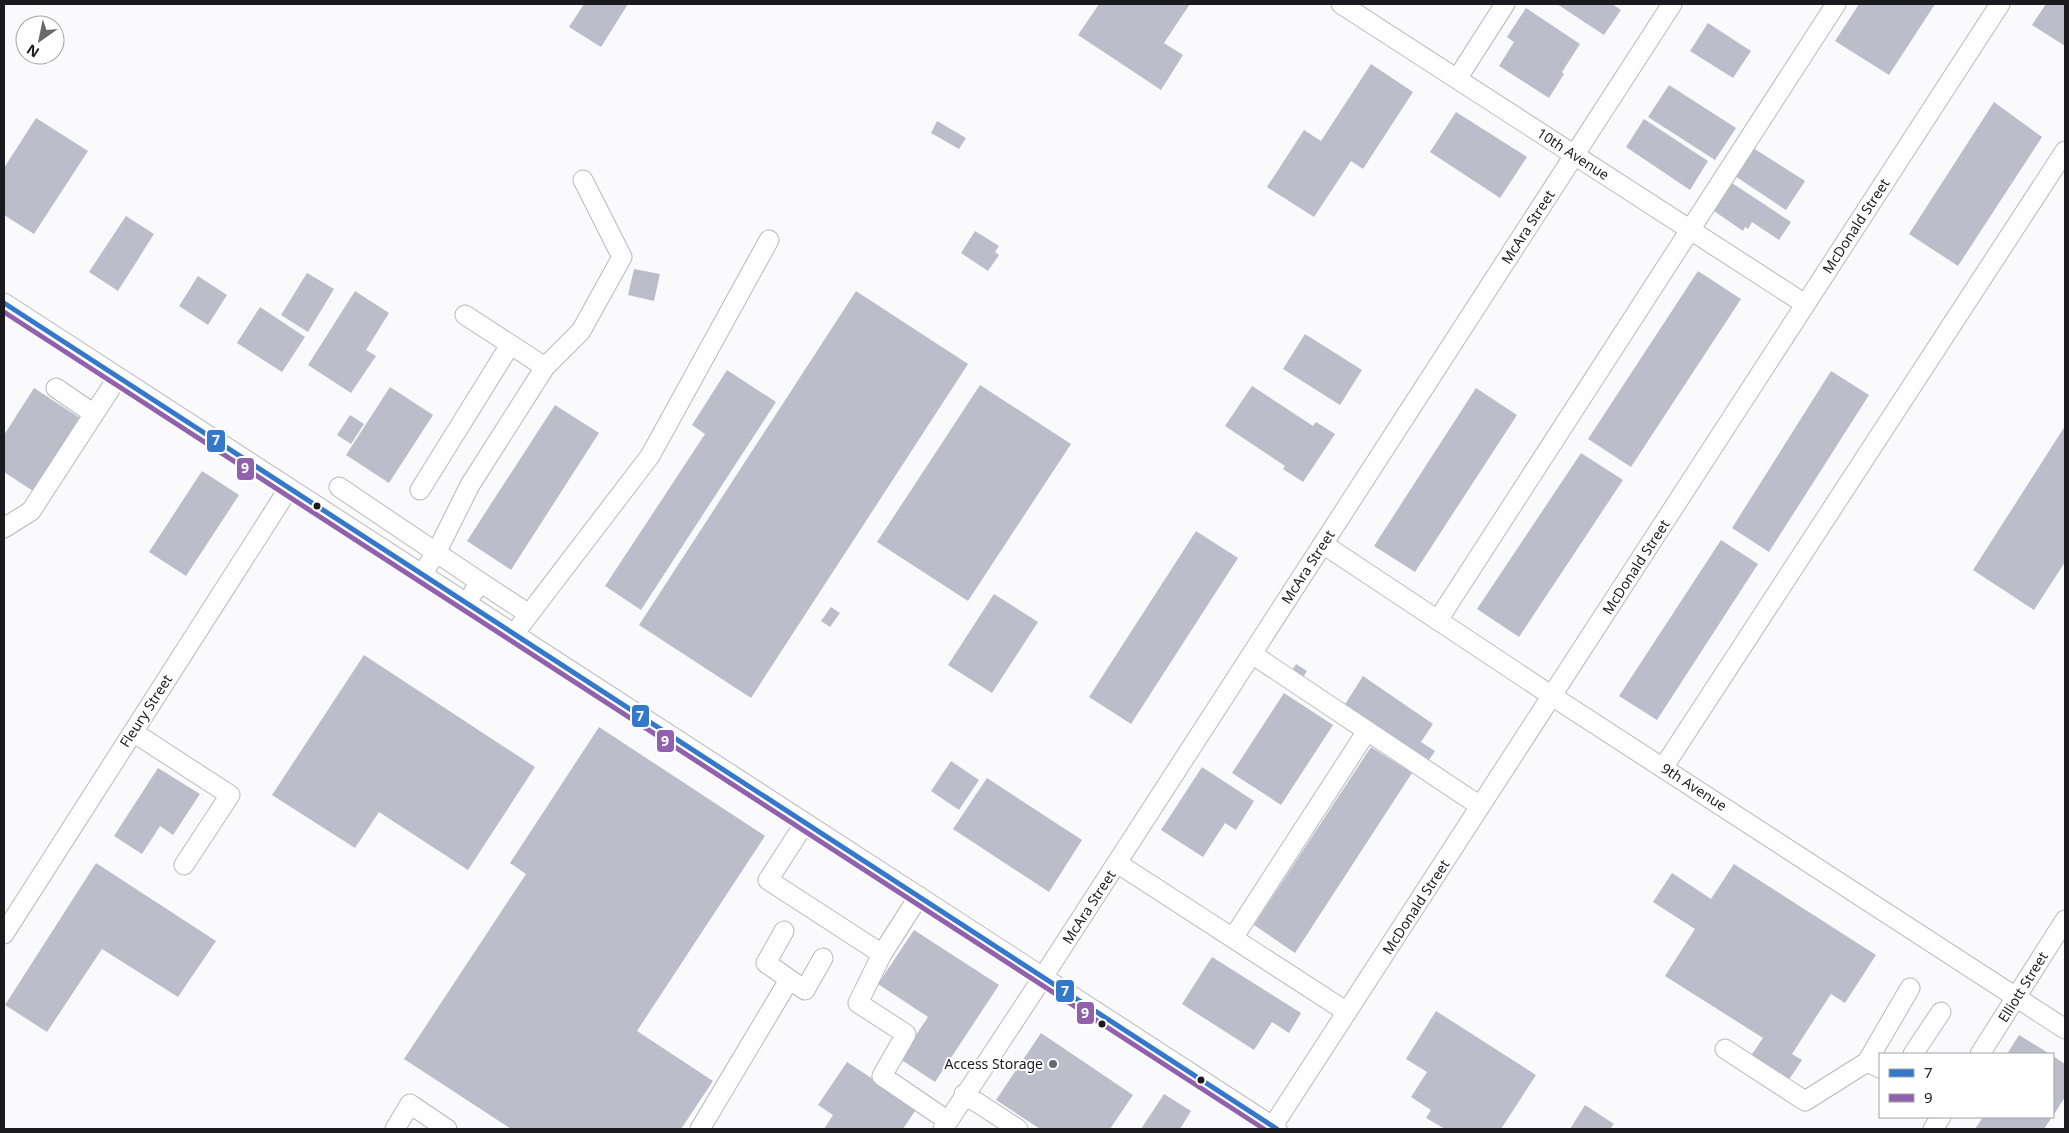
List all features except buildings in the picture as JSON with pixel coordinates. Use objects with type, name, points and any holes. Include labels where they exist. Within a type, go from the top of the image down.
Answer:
[{"type":"street","name":"10th Avenue","points":[[1341,4],[1805,304]]},
{"type":"street","points":[[1457,79],[1505,4]]},
{"type":"street","name":"McAra Street","points":[[946,1125],[964,1094],[1043,977],[1672,4]]},
{"type":"street","points":[[1438,620],[1692,230],[1836,4]]},
{"type":"street","name":"McDonald Street","points":[[1274,1128],[1480,806],[2000,4]]},
{"type":"street","points":[[1663,768],[2065,150]]},
{"type":"street","points":[[422,574],[436,553],[470,485],[545,367],[581,331],[622,257],[583,180]]},
{"type":"street","points":[[514,634],[650,456],[769,240]]},
{"type":"street","points":[[4,303],[1274,1128]]},
{"type":"street","points":[[465,315],[545,367]]},
{"type":"street","points":[[420,490],[510,346]]},
{"type":"street","points":[[4,528],[30,510],[118,377]]},
{"type":"street","points":[[56,388],[94,414]]},
{"type":"street","points":[[338,487],[529,614]]},
{"type":"street","name":"Fleury Street","points":[[4,934],[289,488]]},
{"type":"street","name":"9th Avenue","points":[[1323,544],[1552,696],[2065,1028]]},
{"type":"street","points":[[466,602],[480,582]]},
{"type":"street","points":[[1252,654],[1480,806]]},
{"type":"street","points":[[1233,938],[1367,731]]},
{"type":"street","points":[[133,732],[230,795],[184,865]]},
{"type":"street","points":[[805,823],[768,880],[882,954]]},
{"type":"street","points":[[1117,863],[1347,1012]]},
{"type":"street","points":[[919,896],[882,954],[858,1003],[906,1034],[882,1076],[946,1125]]},
{"type":"street","name":"Elliott Street","points":[[1981,1053],[2065,920]]},
{"type":"street","points":[[784,932],[766,963],[789,980],[805,990],[823,958]]},
{"type":"street","points":[[700,1129],[789,980]]},
{"type":"street","points":[[1880,1053],[1910,988]]},
{"type":"street","points":[[1914,1053],[1941,1012]]},
{"type":"street","points":[[1724,1049],[1805,1101],[1874,1065]]},
{"type":"street","points":[[964,1094],[1018,1129]]},
{"type":"street","points":[[395,1129],[410,1104],[447,1129]]},
{"type":"street","points":[[1933,1129],[1940,1118]]},
{"type":"transit line","name":"7","points":[[4,303],[1277,1129]]},
{"type":"transit line","name":"9","points":[[4,312],[1264,1129]]},
{"type":"place","name":"Access Storage","points":[[1053,1064]]}]
